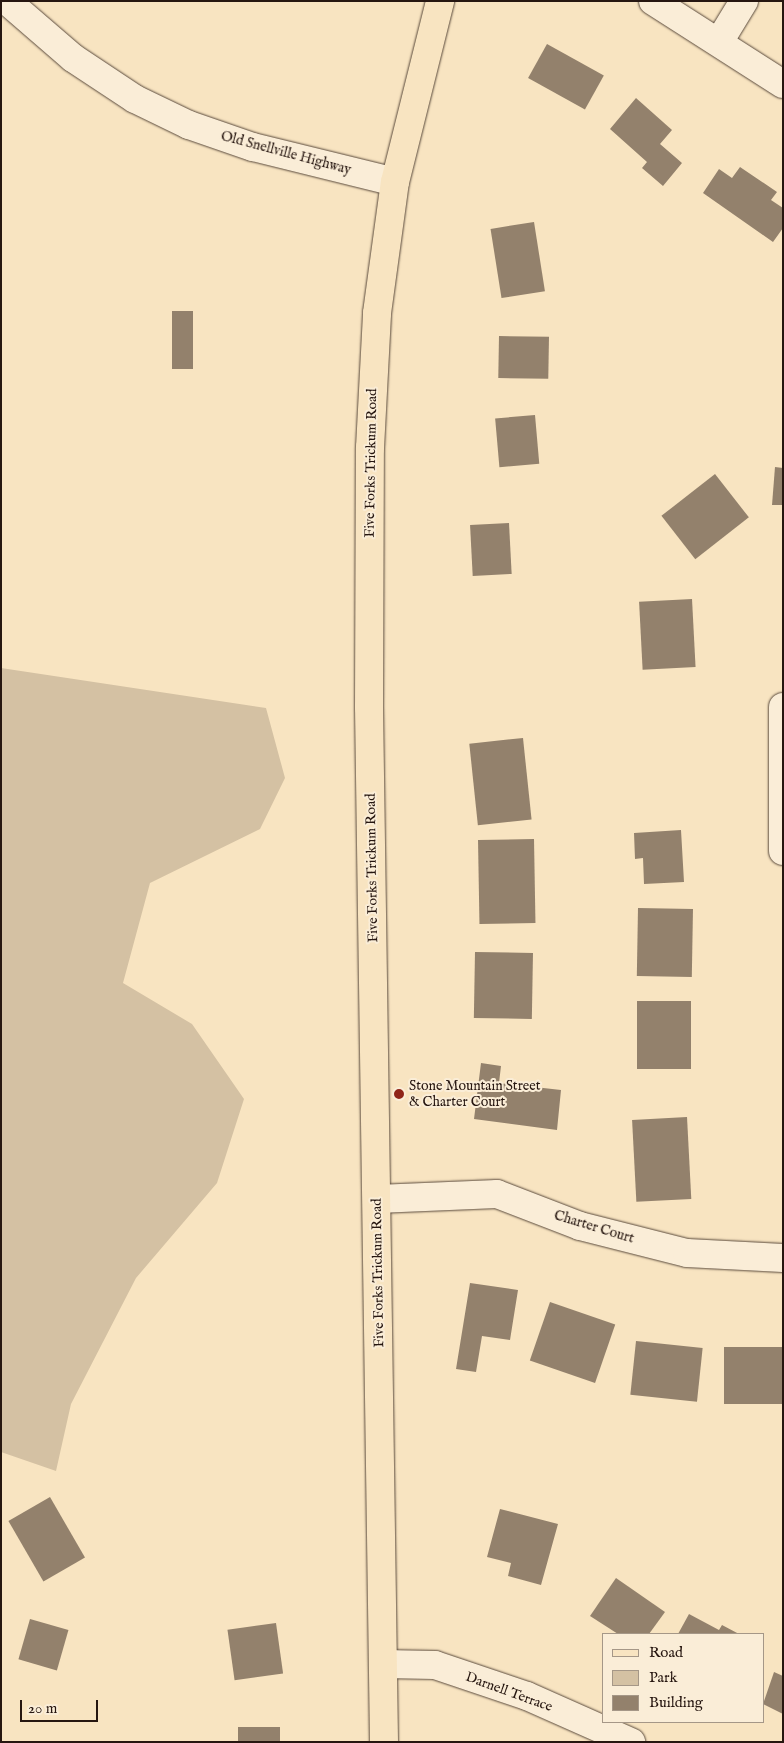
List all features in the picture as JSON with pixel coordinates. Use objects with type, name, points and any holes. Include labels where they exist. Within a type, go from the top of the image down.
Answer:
[{"type":"main road","name":"Five Forks Trickum Road","points":[[384,1742],[368,600],[370,448],[377,313],[395,182],[440,1]]},
{"type":"street","name":"Old Snellville Highway","points":[[7,1],[88,69],[134,98],[189,125],[253,147],[395,182]]},
{"type":"street","points":[[653,1],[783,84]]},
{"type":"street","points":[[719,42],[744,1]]},
{"type":"street","points":[[783,707],[783,851]]},
{"type":"street","name":"Charter Court","points":[[377,1199],[497,1194],[580,1226],[688,1253],[783,1258]]},
{"type":"street","name":"Darnell Terrace","points":[[383,1664],[435,1665],[527,1696],[631,1742]]},
{"type":"green space","points":[[1,668],[266,708],[285,778],[260,829],[150,883],[123,983],[192,1024],[244,1099],[217,1183],[136,1278],[71,1404],[56,1471],[1,1452]]},
{"type":"building","points":[[547,44],[604,76],[585,110],[528,78]]},
{"type":"building","points":[[636,98],[672,130],[660,144],[682,163],[663,186],[642,168],[647,162],[610,129]]},
{"type":"building","points":[[740,167],[777,192],[771,200],[783,208],[783,228],[773,242],[703,193],[719,169],[732,178]]},
{"type":"building","points":[[534,222],[545,291],[501,298],[491,229]]},
{"type":"building","points":[[172,311],[193,311],[193,369],[172,369]]},
{"type":"building","points":[[499,336],[549,337],[548,379],[498,378]]},
{"type":"building","points":[[535,415],[539,464],[499,467],[495,418]]},
{"type":"building","points":[[775,467],[783,468],[783,505],[772,505]]},
{"type":"building","points":[[715,474],[749,517],[695,559],[661,516]]},
{"type":"building","points":[[509,523],[512,574],[473,576],[470,525]]},
{"type":"building","points":[[692,599],[696,667],[643,670],[639,602]]},
{"type":"building","points":[[523,738],[532,820],[478,825],[469,744]]},
{"type":"building","points":[[681,830],[684,882],[644,884],[643,858],[635,859],[634,833]]},
{"type":"building","points":[[534,839],[535,923],[479,924],[478,840]]},
{"type":"building","points":[[638,908],[693,909],[692,977],[637,976]]},
{"type":"building","points":[[475,952],[533,953],[532,1019],[474,1018]]},
{"type":"building","points":[[637,1001],[691,1001],[691,1069],[637,1069]]},
{"type":"building","points":[[481,1063],[501,1066],[499,1083],[561,1090],[557,1130],[474,1119]]},
{"type":"building","points":[[687,1117],[691,1199],[636,1202],[632,1120]]},
{"type":"building","points":[[470,1283],[518,1290],[510,1340],[482,1336],[476,1372],[456,1369]]},
{"type":"building","points":[[550,1302],[615,1324],[595,1383],[530,1361]]},
{"type":"building","points":[[636,1341],[703,1348],[697,1402],[630,1395]]},
{"type":"building","points":[[724,1347],[783,1347],[783,1404],[724,1404]]},
{"type":"building","points":[[50,1497],[85,1558],[43,1582],[8,1521]]},
{"type":"building","points":[[500,1509],[558,1524],[541,1585],[508,1576],[511,1563],[487,1557]]},
{"type":"building","points":[[616,1578],[665,1612],[650,1633],[616,1633],[590,1616]]},
{"type":"building","points":[[689,1614],[719,1630],[722,1625],[737,1633],[679,1633]]},
{"type":"building","points":[[30,1619],[68,1630],[57,1670],[18,1659]]},
{"type":"building","points":[[276,1623],[283,1674],[235,1680],[227,1630]]},
{"type":"building","points":[[774,1672],[783,1676],[783,1714],[764,1704]]},
{"type":"building","points":[[238,1727],[280,1727],[280,1742],[238,1742]]},
{"type":"place","name":"Stone Mountain Street & Charter Court","points":[[399,1094]]}]
